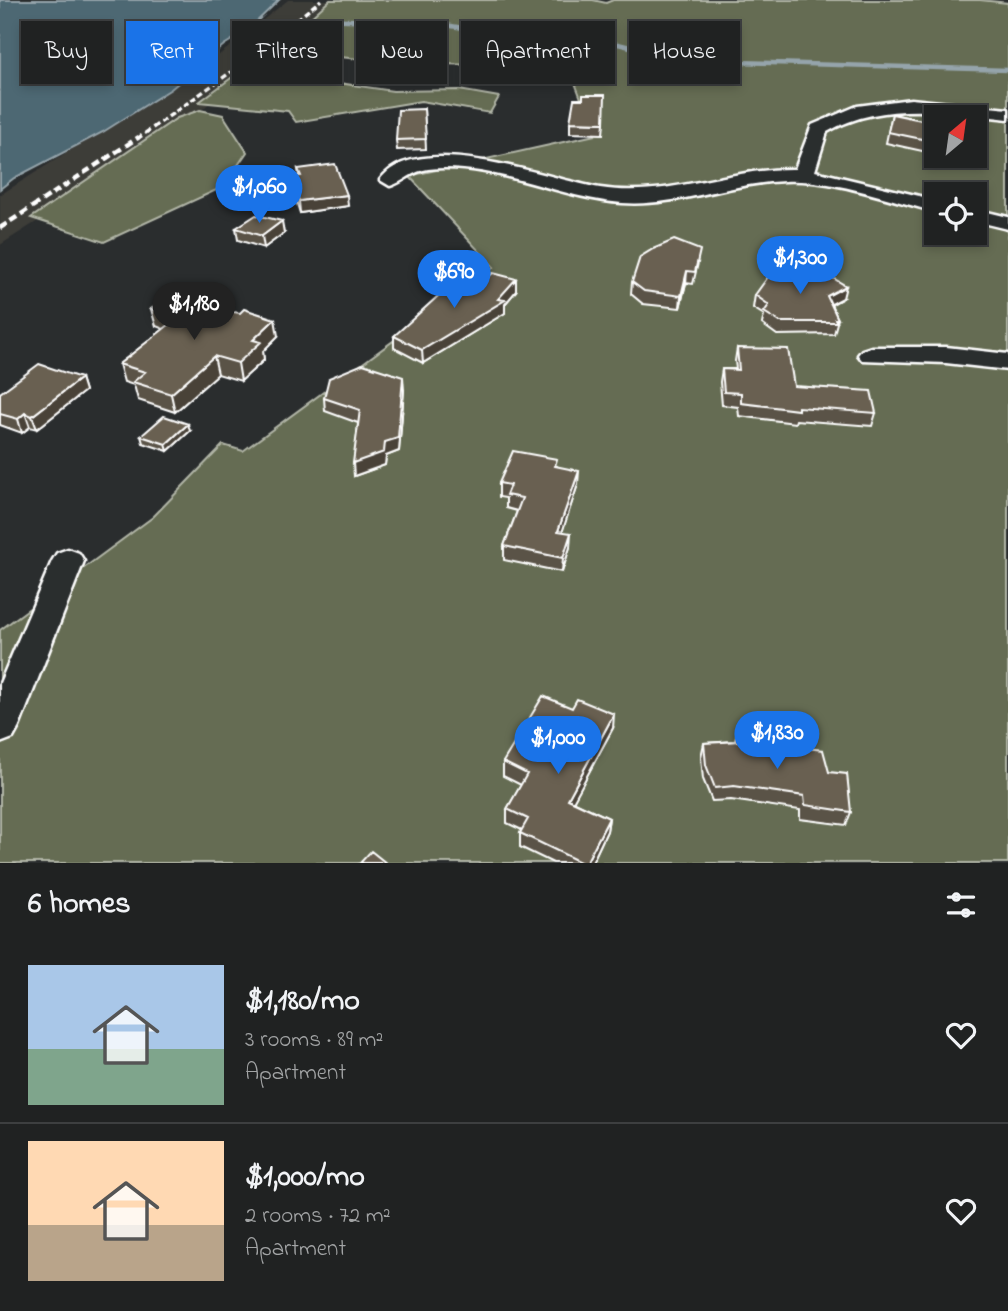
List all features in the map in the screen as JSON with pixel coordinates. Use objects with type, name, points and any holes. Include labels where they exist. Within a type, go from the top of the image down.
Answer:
[{"type":"street","points":[[803,176],[819,129],[862,109],[907,105],[1008,114]]},
{"type":"street","points":[[390,180],[395,173],[415,163],[447,161],[587,192],[631,197],[773,176],[803,176],[924,203]]},
{"type":"street","points":[[987,218],[1008,223]]},
{"type":"street","points":[[871,355],[946,355],[1008,362]]},
{"type":"street","points":[[0,727],[68,561]]},
{"type":"shaded area","points":[[288,0],[344,0],[319,21],[262,21]]},
{"type":"shaded area","points":[[232,45],[232,84],[237,84],[99,182],[0,245],[0,195],[175,84],[218,84],[218,56]]},
{"type":"green space","points":[[330,0],[593,0],[606,3],[613,0],[980,0],[1008,3],[1008,863],[0,863],[0,630],[153,517],[223,445],[243,451],[494,267],[409,176],[595,135],[575,84],[615,84],[615,21],[461,21],[461,65],[447,64],[447,21],[356,21],[356,59],[342,57],[342,21],[307,21]]},
{"type":"green space","points":[[232,77],[232,84],[342,83],[393,91],[459,90],[499,97],[490,113],[421,101],[296,122],[288,111],[199,102]]},
{"type":"green space","points":[[200,110],[223,115],[247,152],[223,187],[104,242],[31,218],[177,118]]},
{"type":"water","points":[[0,0],[279,0],[257,21],[232,21],[232,40],[218,50],[218,21],[126,21],[126,84],[177,84],[103,132],[14,178],[0,189]]},
{"type":"building","points":[[583,95],[605,95],[604,123],[570,122],[574,99],[583,99]]},
{"type":"building","points":[[424,109],[426,139],[396,140],[398,110]]},
{"type":"building","points":[[892,114],[924,121],[924,140],[888,132]]},
{"type":"building","points":[[335,164],[347,195],[299,201],[291,177],[301,176],[298,169]]},
{"type":"building","points":[[256,215],[282,221],[262,236],[236,228]]},
{"type":"building","points":[[674,240],[700,250],[695,272],[687,271],[681,296],[644,291],[632,282],[640,257]]},
{"type":"building","points":[[818,269],[846,286],[827,296],[837,322],[780,322],[764,312],[769,305],[755,295],[773,270]]},
{"type":"building","points":[[493,273],[516,279],[498,299],[505,300],[422,350],[394,336],[447,288],[456,291],[466,283],[474,285],[483,275],[488,277]]},
{"type":"building","points":[[170,295],[226,311],[240,313],[244,309],[275,319],[253,340],[261,342],[238,363],[214,356],[171,394],[133,382],[145,372],[119,364],[179,317],[151,309]]},
{"type":"building","points":[[737,348],[788,349],[794,386],[871,391],[876,413],[798,407],[798,410],[741,403],[741,393],[724,392],[722,369],[739,370]]},
{"type":"building","points":[[39,364],[81,378],[32,416],[25,413],[18,419],[0,414],[0,393]]},
{"type":"building","points":[[363,364],[403,377],[398,438],[385,442],[384,452],[353,463],[360,410],[324,398],[329,378]]},
{"type":"building","points":[[164,416],[188,424],[166,444],[141,436]]},
{"type":"building","points":[[513,451],[557,459],[555,466],[579,471],[558,531],[571,533],[563,558],[504,546],[522,498],[506,495],[510,485],[499,483]]},
{"type":"building","points":[[543,696],[572,708],[577,699],[614,714],[568,799],[609,818],[586,863],[520,833],[528,819],[507,809],[527,774],[503,762]]},
{"type":"building","points":[[763,732],[766,743],[823,750],[829,772],[847,774],[851,812],[805,805],[804,796],[734,786],[715,788],[706,765],[704,743],[740,741],[737,733]]},
{"type":"building","points":[[371,851],[386,863],[360,863]]},
{"type":"waterway","points":[[319,19],[434,23],[533,40],[618,44],[667,56],[735,62],[1008,70]]},
{"type":"railway","points":[[137,139],[245,62],[321,0]]},
{"type":"railway","points":[[0,228],[139,137]]}]
